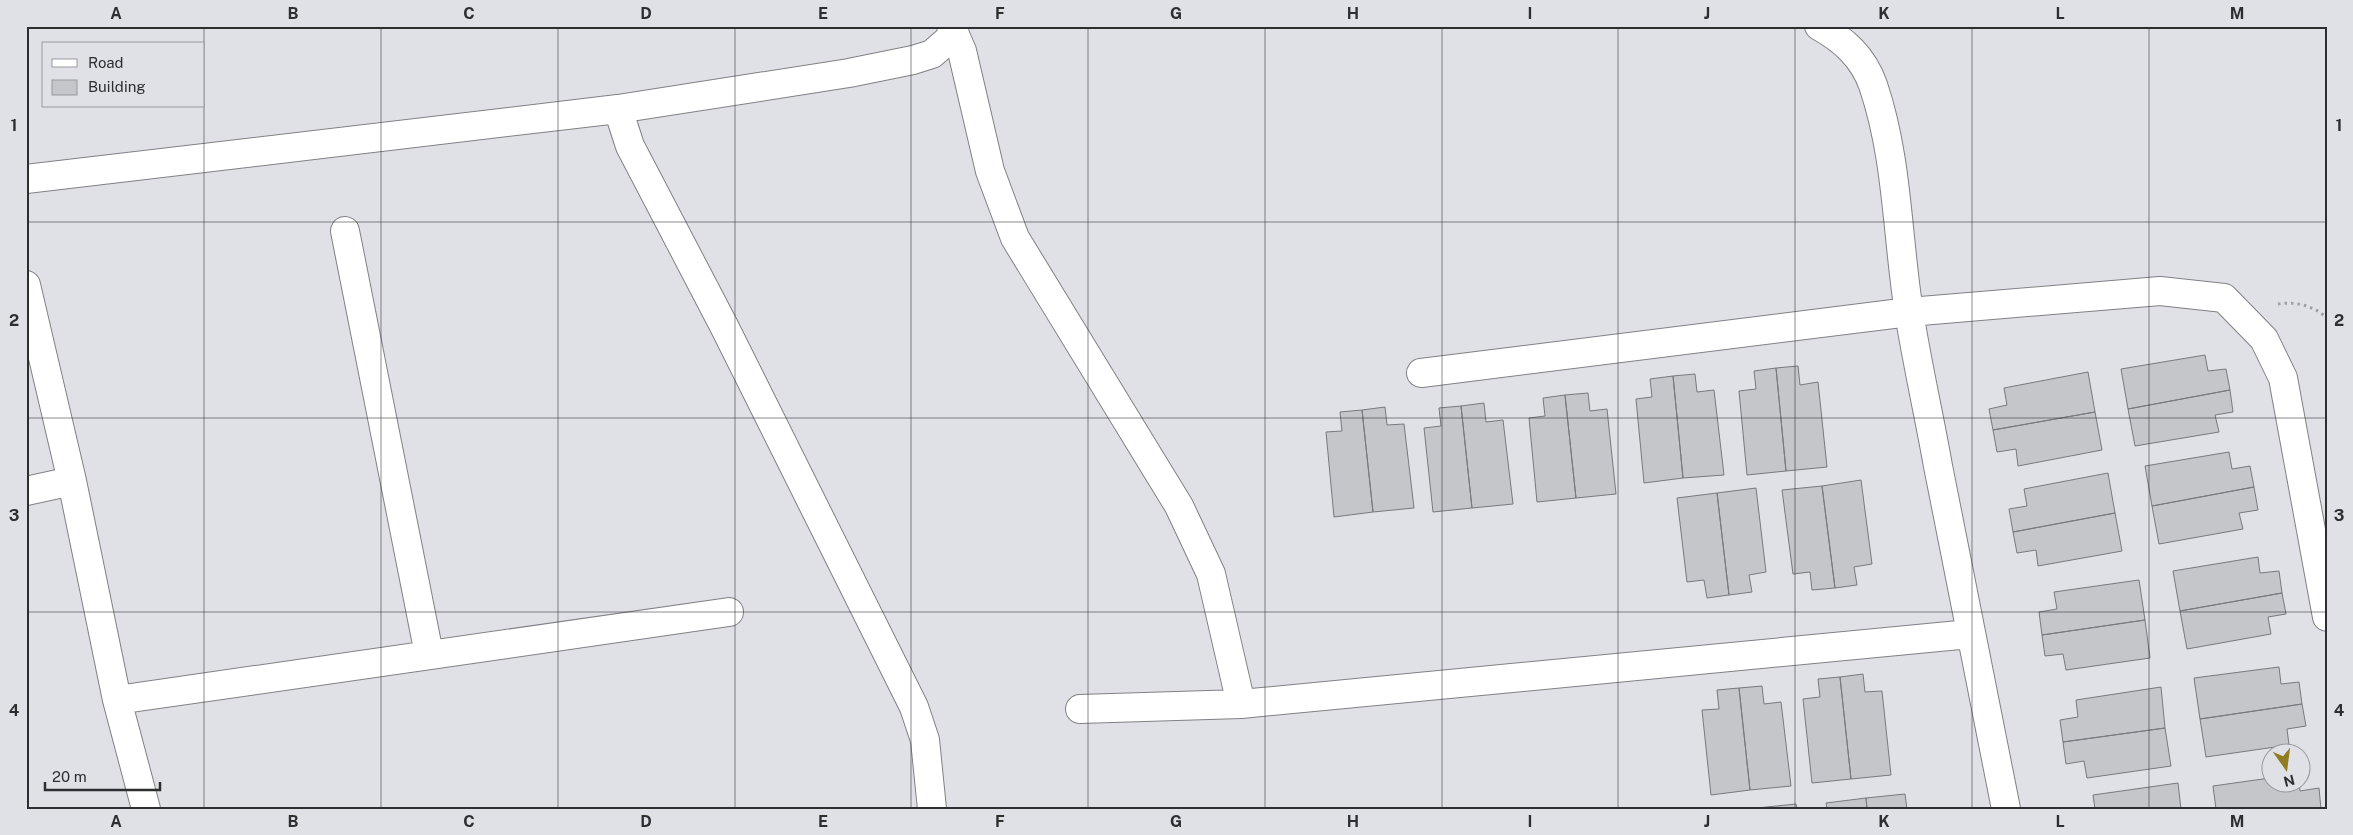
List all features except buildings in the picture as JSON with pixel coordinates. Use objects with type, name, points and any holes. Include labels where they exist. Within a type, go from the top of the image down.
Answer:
[{"type":"street","points":[[1819,26],[1838,37],[1853,49],[1873,84],[1893,173],[1909,312],[1970,634],[2006,809]]},
{"type":"street","points":[[26,179],[618,109],[849,73],[914,60],[932,54],[953,30],[962,51],[990,171],[1015,238],[1179,506],[1200,546],[1211,574],[1241,704]]},
{"type":"street","points":[[618,109],[630,146],[724,326],[914,707],[925,740],[932,809]]},
{"type":"street","points":[[344,231],[429,654]]},
{"type":"street","points":[[26,285],[72,481],[117,700],[146,809]]},
{"type":"street","points":[[1421,373],[1909,312],[2160,291],[2224,298],[2264,339],[2283,378],[2327,616]]},
{"type":"street","points":[[26,491],[72,481]]},
{"type":"street","points":[[117,700],[729,612]]},
{"type":"street","points":[[1080,709],[1241,704],[1970,634]]}]
